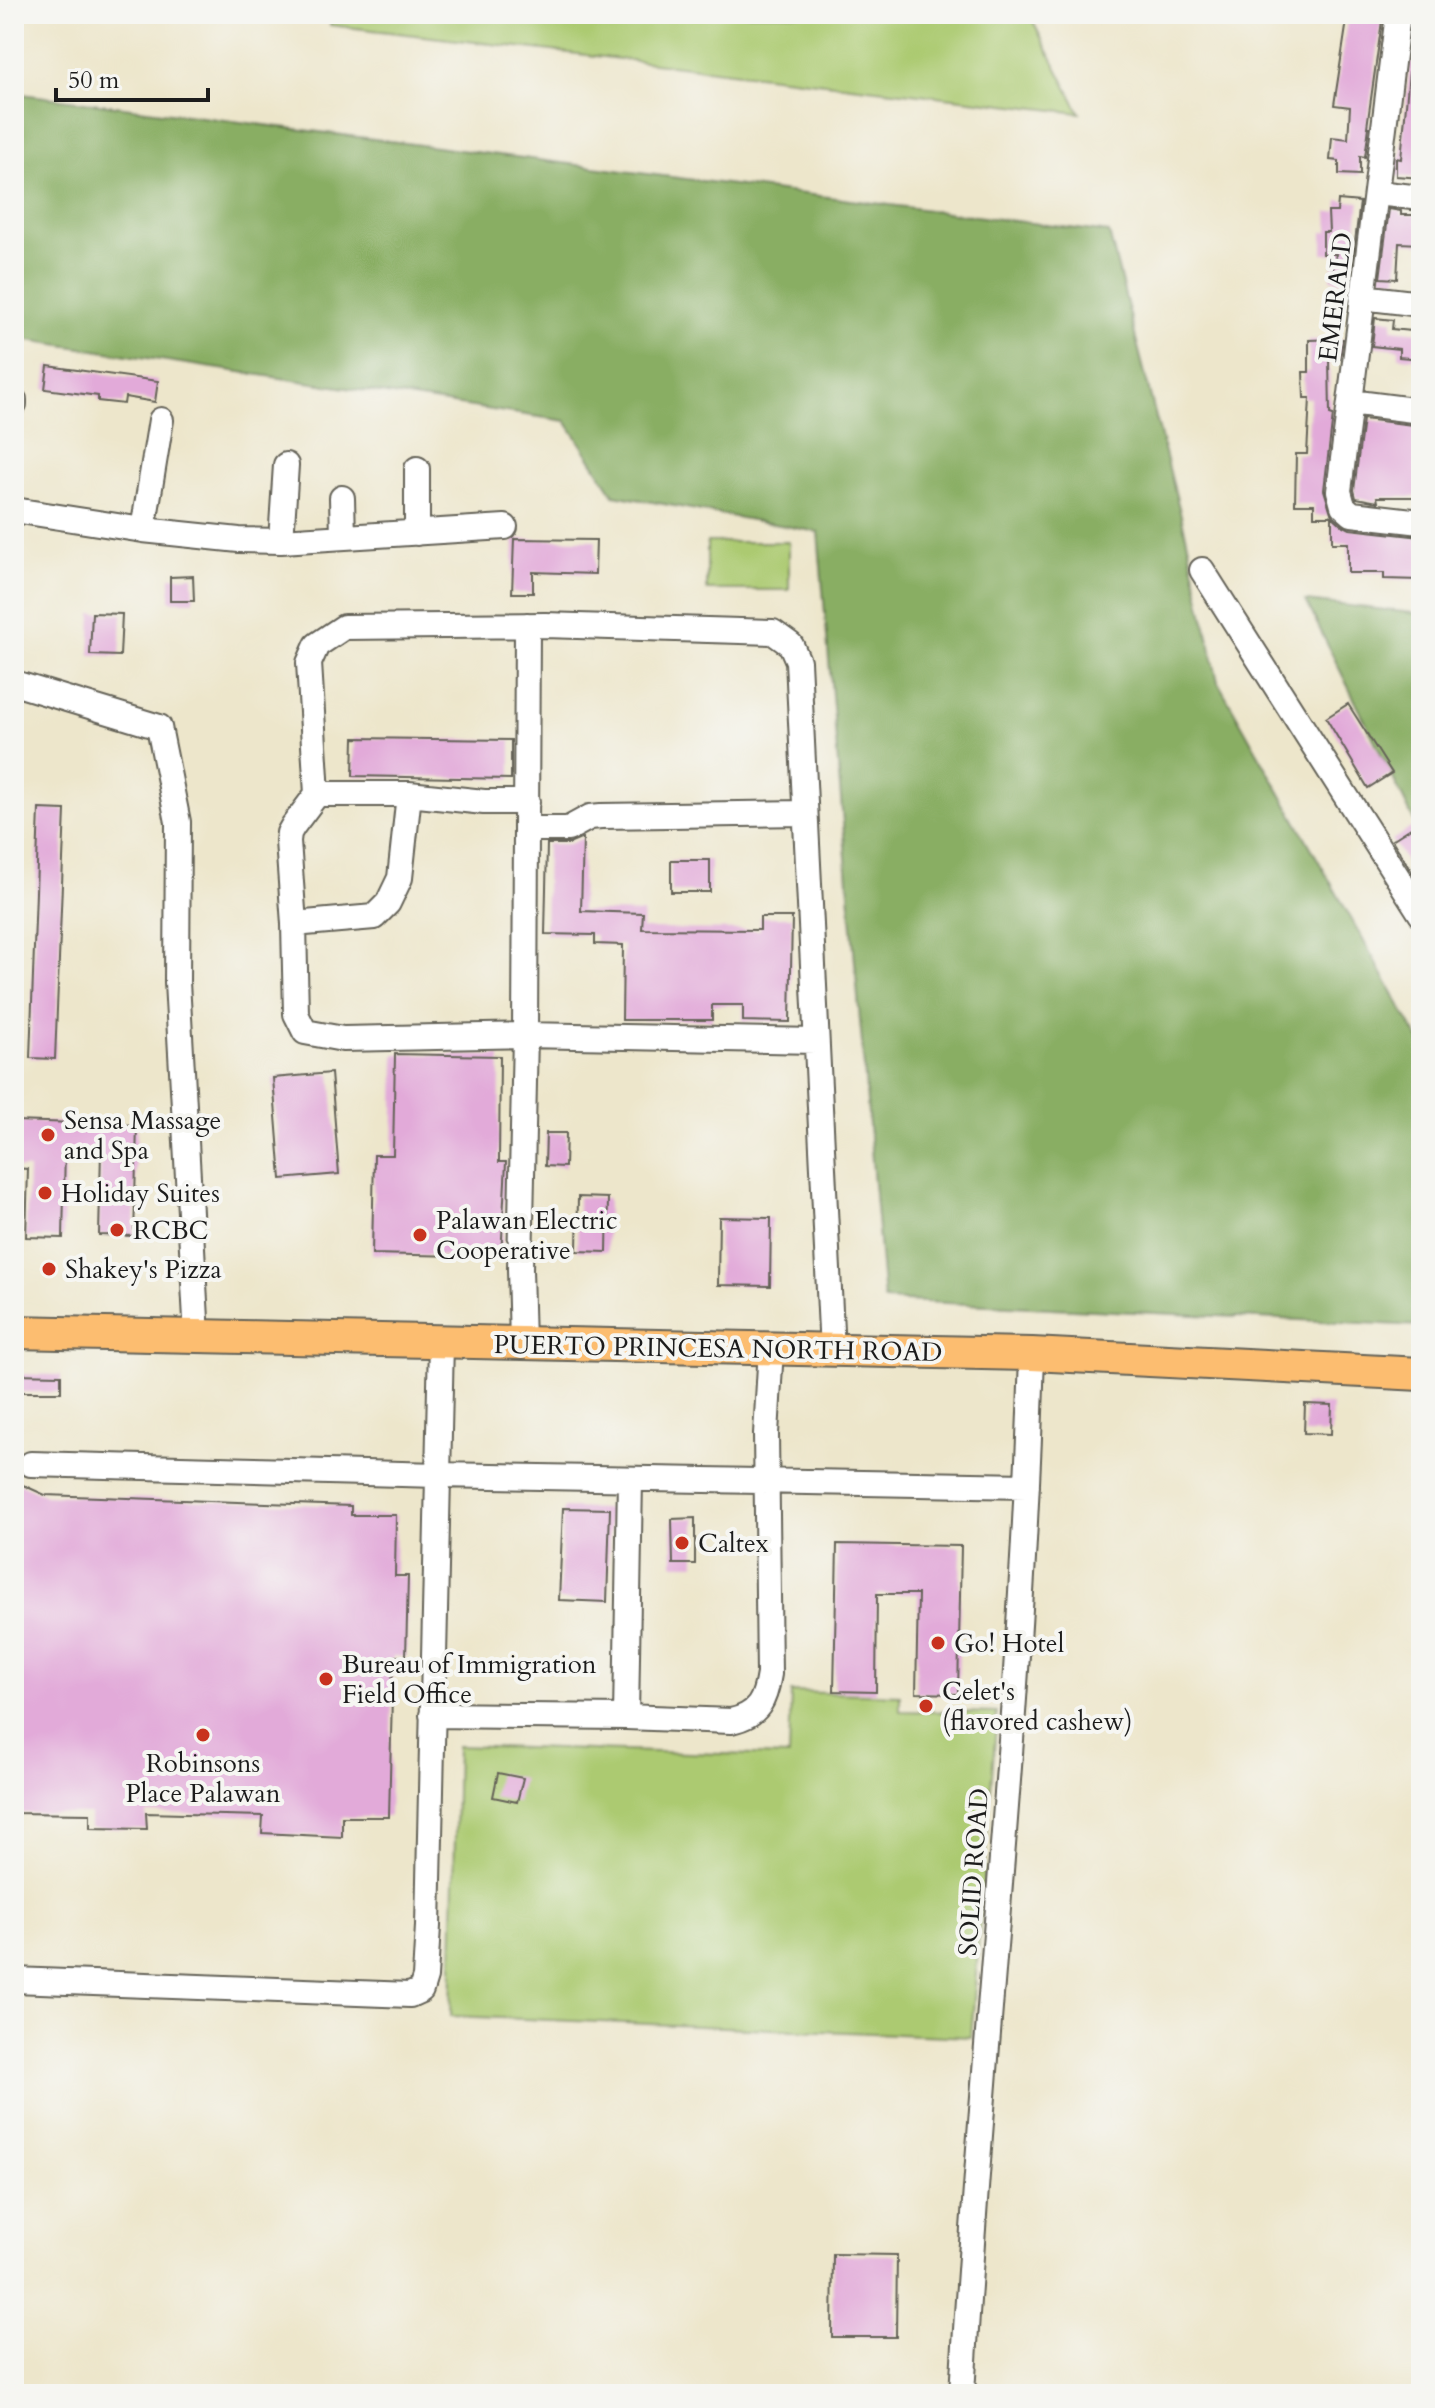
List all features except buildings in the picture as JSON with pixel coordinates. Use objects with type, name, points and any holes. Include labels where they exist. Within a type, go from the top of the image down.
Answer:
[{"type":"main road","name":"PUERTO PRINCESA NORTH ROAD","points":[[14,1331],[1032,1354],[1421,1374]]},
{"type":"street","name":"EMERALD","points":[[1398,14],[1339,491],[1343,506],[1352,514],[1421,522]]},
{"type":"street","points":[[1377,193],[1421,198]]},
{"type":"street","points":[[1362,297],[1421,304]]},
{"type":"street","points":[[1350,402],[1421,411]]},
{"type":"street","points":[[143,530],[161,420]]},
{"type":"street","points":[[281,541],[286,465]]},
{"type":"street","points":[[417,469],[417,533]]},
{"type":"street","points":[[342,498],[343,536]]},
{"type":"street","points":[[14,510],[143,530],[239,540],[281,541],[505,527]]},
{"type":"street","points":[[1202,570],[1421,914]]},
{"type":"street","points":[[522,1343],[520,1269],[525,1035],[527,625]]},
{"type":"street","points":[[816,1041],[525,1035],[343,1039],[305,1032],[296,1014],[289,833],[317,794],[309,663],[317,645],[344,627],[527,625],[773,632],[791,645],[798,661],[832,1351]]},
{"type":"street","points":[[14,683],[159,727],[178,822],[177,982],[197,1337]]},
{"type":"street","points":[[317,794],[409,794],[484,802],[527,802]]},
{"type":"street","points":[[294,924],[374,917],[388,903],[400,878],[409,794]]},
{"type":"street","points":[[527,829],[568,829],[590,817],[601,816],[805,813]]},
{"type":"street","points":[[14,1980],[410,1995],[421,1990],[425,1977],[428,1926],[441,1342]]},
{"type":"street","points":[[432,1715],[731,1721],[747,1718],[757,1708],[766,1695],[769,1674],[766,1482],[771,1348]]},
{"type":"street","name":"SOLID ROAD","points":[[962,2394],[1001,1881],[1027,1486],[1032,1354]]},
{"type":"street","points":[[31,1464],[1027,1486]]},
{"type":"street","points":[[626,1717],[630,1479]]},
{"type":"green space","points":[[331,14],[1029,14],[1080,113],[330,25]]},
{"type":"green space","points":[[14,93],[1109,233],[1187,539],[1218,682],[1421,1043],[1421,1326],[884,1300],[818,532],[614,495],[566,421],[14,338]]},
{"type":"green space","points":[[707,542],[789,542],[789,590],[707,590]]},
{"type":"green space","points":[[1306,601],[1421,614],[1421,835]]},
{"type":"green space","points":[[791,1692],[900,1695],[900,1711],[997,1713],[971,2037],[451,2016],[457,1746],[789,1756]]},
{"type":"place","name":"Sensa Massage and Spa","points":[[48,1135]]},
{"type":"place","name":"Holiday Suites","points":[[45,1193]]},
{"type":"place","name":"RCBC","points":[[117,1230]]},
{"type":"place","name":"Palawan Electric Cooperative","points":[[420,1235]]},
{"type":"place","name":"Shakey's Pizza","points":[[49,1269]]},
{"type":"place","name":"Caltex","points":[[682,1543]]},
{"type":"place","name":"Go! Hotel","points":[[938,1643]]},
{"type":"place","name":"Bureau of Immigration Field Office","points":[[326,1679]]},
{"type":"place","name":"Celet's (flavored cashew)","points":[[926,1706]]},
{"type":"place","name":"Robinsons Place Palawan","points":[[203,1735]]}]
